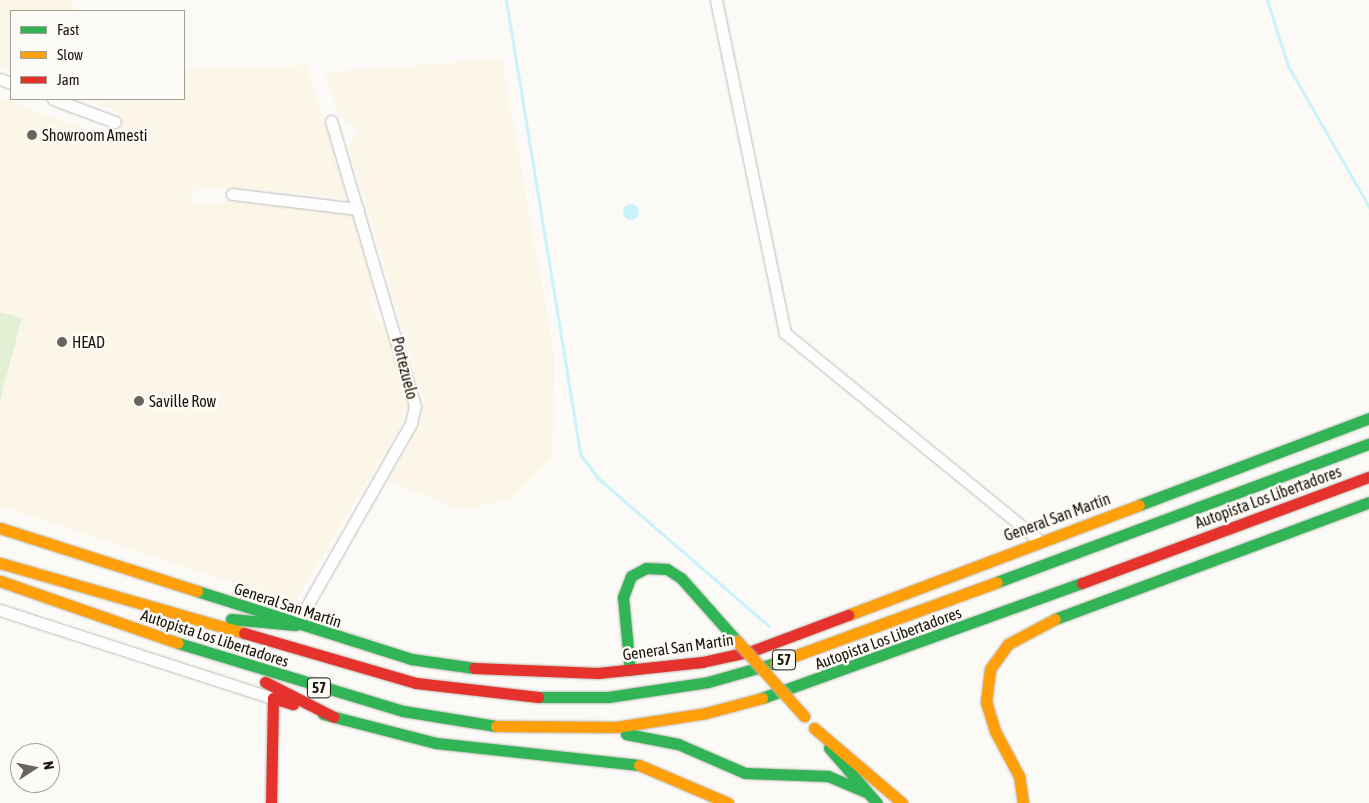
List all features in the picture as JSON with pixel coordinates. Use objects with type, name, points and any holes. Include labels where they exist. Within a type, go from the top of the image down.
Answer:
[{"type":"main road","name":"General San Martín","points":[[0,528],[296,625],[385,652],[448,666],[540,674],[630,670],[752,651],[1369,418]]},
{"type":"main road","name":"Autopista Los Libertadores","points":[[0,563],[177,611],[353,668],[446,689],[539,699],[657,692],[734,676],[808,652],[1369,444]]},
{"type":"main road","name":"Autopista Los Libertadores","points":[[0,581],[211,654],[412,713],[479,724],[561,729],[675,719],[767,698],[1369,477]]},
{"type":"main road","points":[[1023,803],[1019,776],[995,731],[986,702],[990,669],[1008,644],[1044,623],[1369,502]]},
{"type":"main road","points":[[630,670],[624,591],[631,576],[646,568],[667,569],[681,578],[804,716],[877,803]]},
{"type":"main road","points":[[177,611],[296,625]]},
{"type":"main road","points":[[211,654],[334,718]]},
{"type":"main road","points":[[271,803],[274,698],[334,718],[458,746],[629,763],[684,780],[728,803]]},
{"type":"main road","points":[[814,728],[902,803]]},
{"type":"main road","points":[[561,729],[662,739],[745,773],[828,776],[868,793]]},
{"type":"street","points":[[716,0],[785,334],[1040,541]]},
{"type":"street","points":[[56,100],[116,122]]},
{"type":"street","name":"Portezuelo","points":[[296,625],[410,423],[415,406],[331,121]]},
{"type":"street","points":[[232,194],[358,209]]},
{"type":"street","points":[[0,610],[274,698]]},
{"type":"shaded area","points":[[0,0],[70,0],[77,10],[10,10],[10,70],[0,65]]},
{"type":"shaded area","points":[[502,59],[554,354],[553,457],[511,499],[460,510],[389,481],[418,427],[423,397],[349,146],[359,131],[339,114],[325,72]]},
{"type":"shaded area","points":[[307,65],[347,198],[220,186],[189,192],[195,205],[227,201],[353,214],[375,287],[370,300],[376,318],[388,328],[409,401],[399,429],[294,603],[0,506],[0,401],[22,319],[0,312],[0,97],[109,138],[119,112],[89,100],[185,100],[185,69]]},
{"type":"green space","points":[[0,312],[22,318],[0,401]]},
{"type":"water","points":[[631,204],[639,212],[631,220],[623,212]]},
{"type":"waterway","points":[[506,0],[580,454],[599,479],[769,626]]},
{"type":"waterway","points":[[1267,0],[1288,66],[1369,207]]},
{"type":"traffic: fast","points":[[1139,505],[1369,418]]},
{"type":"traffic: fast","points":[[997,582],[1369,444]]},
{"type":"traffic: fast","points":[[1055,619],[1369,502]]},
{"type":"traffic: fast","points":[[630,670],[623,597],[631,576],[646,568],[667,569],[681,578],[737,641]]},
{"type":"traffic: fast","points":[[762,698],[1082,583]]},
{"type":"traffic: fast","points":[[197,591],[411,659],[474,668]]},
{"type":"traffic: fast","points":[[231,619],[296,625]]},
{"type":"traffic: fast","points":[[178,643],[403,711],[496,726]]},
{"type":"traffic: fast","points":[[538,697],[608,697],[708,682],[775,663]]},
{"type":"traffic: fast","points":[[323,714],[436,743],[639,765]]},
{"type":"traffic: fast","points":[[626,734],[678,744],[745,773],[828,776],[868,793]]},
{"type":"traffic: fast","points":[[829,748],[877,803]]},
{"type":"traffic: slow","points":[[848,615],[1139,505]]},
{"type":"traffic: slow","points":[[0,528],[197,591]]},
{"type":"traffic: slow","points":[[0,563],[244,633]]},
{"type":"traffic: slow","points":[[0,581],[178,643]]},
{"type":"traffic: slow","points":[[775,663],[997,582]]},
{"type":"traffic: slow","points":[[1023,803],[1019,776],[995,731],[986,702],[990,669],[1008,644],[1055,619]]},
{"type":"traffic: slow","points":[[737,641],[804,716]]},
{"type":"traffic: slow","points":[[496,726],[616,727],[706,713],[762,698]]},
{"type":"traffic: slow","points":[[814,728],[902,803]]},
{"type":"traffic: slow","points":[[639,765],[728,803]]},
{"type":"traffic: jam","points":[[1082,583],[1369,477]]},
{"type":"traffic: jam","points":[[474,668],[598,673],[702,662],[752,651],[848,615]]},
{"type":"traffic: jam","points":[[244,633],[416,683],[538,697]]},
{"type":"traffic: jam","points":[[265,682],[334,717]]},
{"type":"traffic: jam","points":[[271,803],[273,698],[293,704]]},
{"type":"place","name":"Showroom Amesti","points":[[32,135]]},
{"type":"place","name":"HEAD","points":[[62,342]]},
{"type":"place","name":"Saville Row","points":[[139,401]]}]
